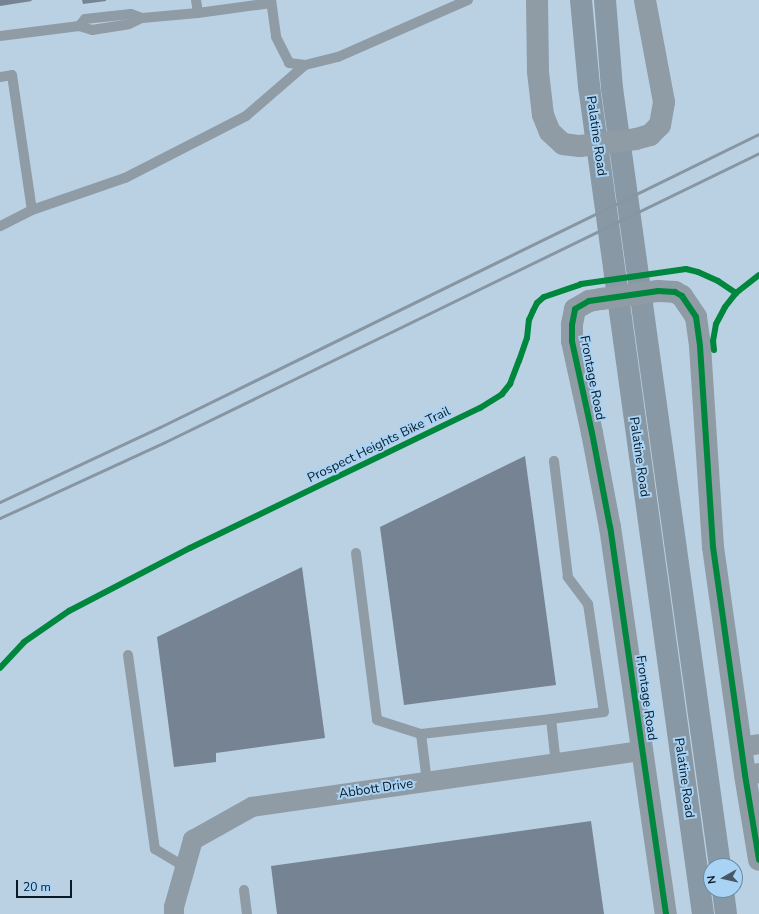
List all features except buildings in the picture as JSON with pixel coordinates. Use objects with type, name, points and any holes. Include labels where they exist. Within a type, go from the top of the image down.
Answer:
[{"type":"highway","name":"Palatine Road","points":[[581,0],[589,86],[702,914]]},
{"type":"highway","name":"Palatine Road","points":[[605,0],[613,96],[719,858]]},
{"type":"highway","points":[[724,898],[726,914]]},
{"type":"street","points":[[537,0],[538,72],[543,115],[550,132],[563,144],[580,146],[636,139],[650,135],[660,125],[664,102],[645,0]]},
{"type":"street","name":"Frontage Road","points":[[666,914],[610,527],[572,341],[572,325],[575,310],[588,302],[658,291],[675,292],[682,296],[696,317],[700,346],[713,546],[750,745],[759,860]]},
{"type":"street","name":"Abbott Drive","points":[[174,914],[174,907],[193,840],[252,807],[643,751]]},
{"type":"lane","points":[[196,0],[198,13]]},
{"type":"lane","points":[[0,36],[79,26],[92,30],[129,24],[142,18],[198,13],[271,2],[276,37],[289,63],[304,65],[338,57],[468,0]]},
{"type":"lane","points":[[0,226],[32,210],[125,178],[246,116],[304,65]]},
{"type":"lane","points":[[0,76],[12,75],[32,210]]},
{"type":"lane","points":[[356,552],[377,720],[421,734],[604,712],[588,604],[568,577],[554,461]]},
{"type":"lane","points":[[128,655],[156,849],[185,867]]},
{"type":"lane","points":[[551,719],[556,764]]},
{"type":"lane","points":[[421,734],[427,782]]},
{"type":"lane","points":[[244,890],[247,914]]},
{"type":"railway","points":[[0,502],[160,427],[759,134]]},
{"type":"railway","points":[[0,518],[165,442],[759,153]]},
{"type":"cycle path","name":"Prospect Heights Bike Trail","points":[[0,668],[24,642],[69,611],[190,548],[480,408],[502,394],[510,384],[519,361],[527,338],[529,320],[537,303],[544,297],[581,284],[686,269],[698,272],[718,281],[736,293]]},
{"type":"cycle path","points":[[714,350],[713,341],[716,324],[725,307],[736,293],[759,275]]},
{"type":"cycle path","points":[[666,914],[610,527],[572,341],[572,325],[575,309],[589,301],[658,291],[675,292],[682,296],[696,317],[700,346],[713,547],[745,775],[759,860]]}]
